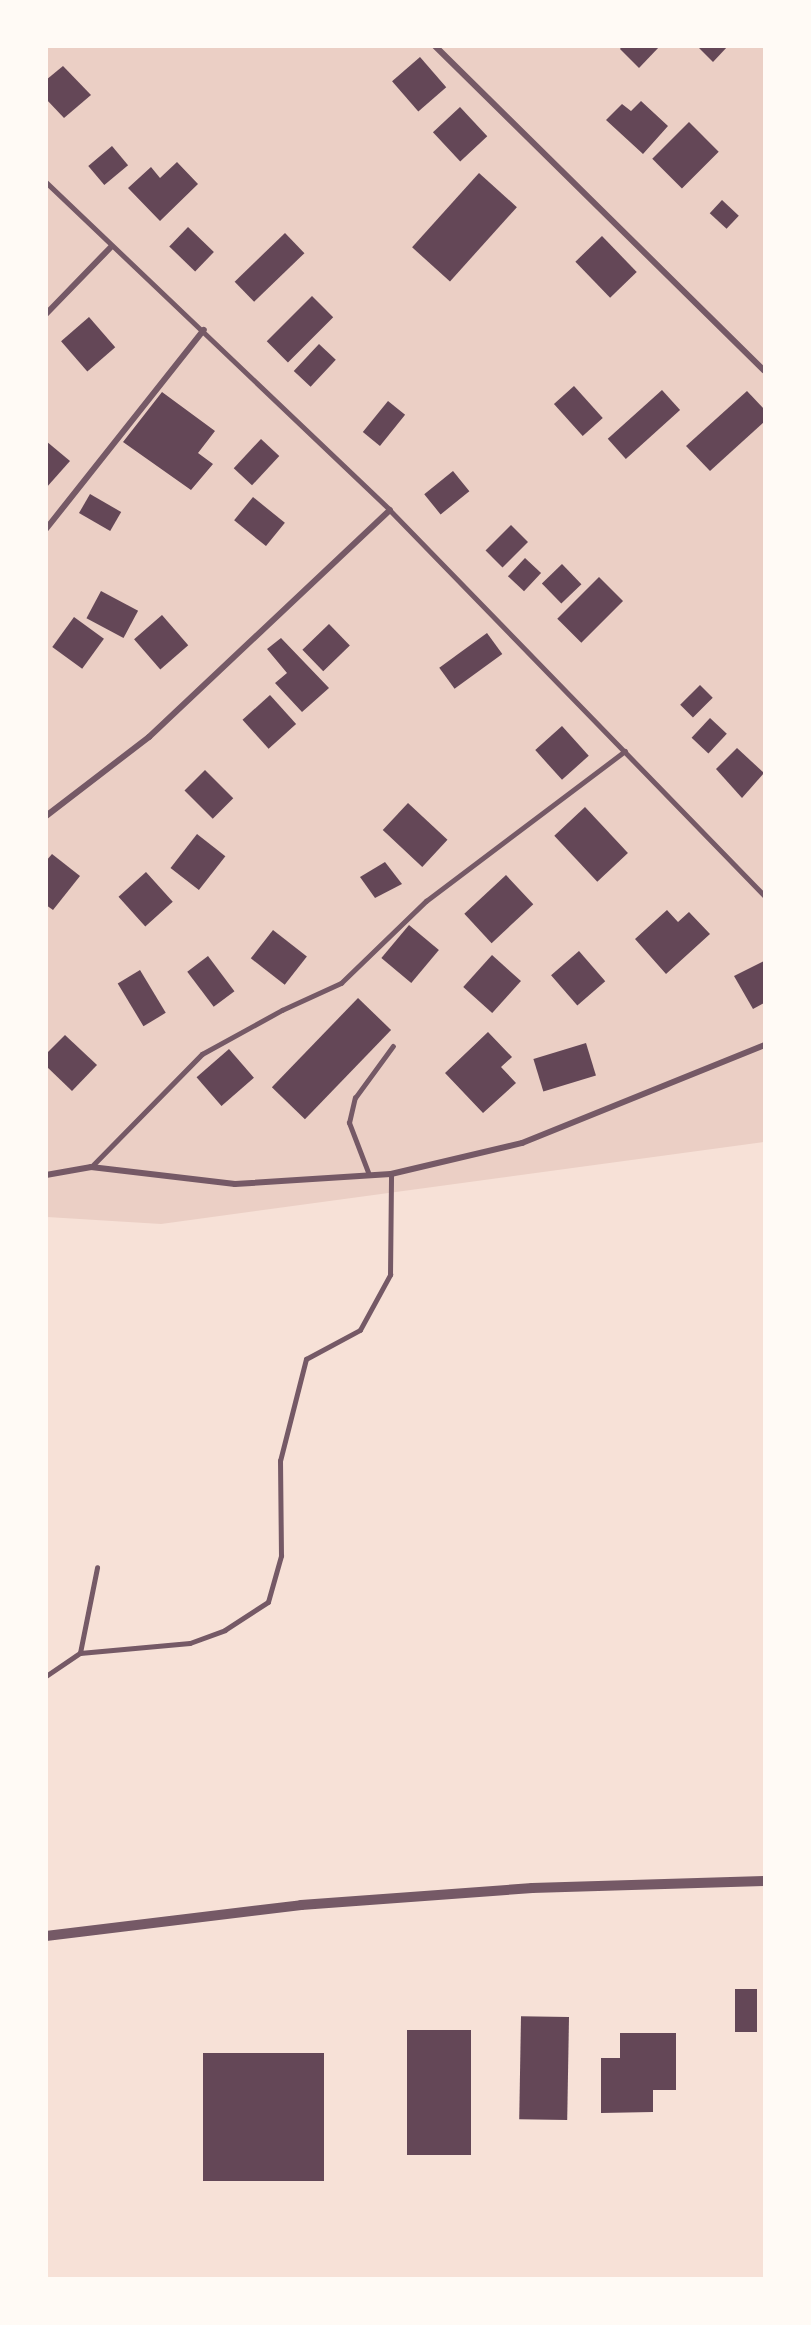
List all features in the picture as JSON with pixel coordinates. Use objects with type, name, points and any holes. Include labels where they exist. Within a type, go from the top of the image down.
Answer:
[{"type":"street","points":[[435,46],[765,371]]},
{"type":"street","points":[[46,314],[111,247]]},
{"type":"street","points":[[46,529],[204,330]]},
{"type":"street","points":[[46,816],[149,737],[390,510]]},
{"type":"street","points":[[46,1175],[91,1167],[235,1184],[392,1174],[522,1143],[765,1046]]},
{"type":"street","points":[[46,1936],[301,1905],[532,1888],[765,1881]]},
{"type":"lane","points":[[46,182],[111,247],[204,330],[390,510],[765,895]]},
{"type":"lane","points":[[91,1167],[202,1054],[282,1010],[341,983],[426,902],[625,751]]},
{"type":"lane","points":[[369,1175],[349,1123],[355,1098],[393,1046]]},
{"type":"lane","points":[[46,1676],[80,1653],[190,1642],[225,1630],[268,1602],[280,1556],[280,1461],[306,1359],[360,1330],[390,1275],[392,1174]]},
{"type":"lane","points":[[80,1653],[97,1568]]},
{"type":"shaded area","points":[[46,47],[764,47],[764,1142],[161,1224],[47,1217]]},
{"type":"building","points":[[622,46],[660,46],[639,68],[620,49]]},
{"type":"building","points":[[697,46],[728,46],[713,62]]},
{"type":"building","points":[[420,57],[446,87],[418,111],[392,81]]},
{"type":"building","points":[[63,66],[91,95],[64,118],[46,99],[46,80]]},
{"type":"building","points":[[641,101],[668,126],[643,154],[606,120],[622,104],[631,111]]},
{"type":"building","points":[[460,107],[487,136],[460,161],[433,132]]},
{"type":"building","points":[[689,122],[719,152],[682,188],[652,159]]},
{"type":"building","points":[[112,146],[128,165],[104,185],[88,166]]},
{"type":"building","points":[[177,162],[198,184],[160,221],[128,188],[151,167],[160,178]]},
{"type":"building","points":[[479,173],[517,207],[450,281],[412,247]]},
{"type":"building","points":[[722,200],[739,216],[727,229],[710,213]]},
{"type":"building","points":[[188,227],[214,252],[195,271],[169,246]]},
{"type":"building","points":[[285,233],[304,253],[254,302],[235,282]]},
{"type":"building","points":[[602,236],[637,272],[610,298],[575,262]]},
{"type":"building","points":[[312,296],[333,317],[288,362],[267,341]]},
{"type":"building","points":[[89,317],[115,347],[87,371],[61,341]]},
{"type":"building","points":[[319,344],[336,360],[311,387],[294,371]]},
{"type":"building","points":[[574,386],[603,418],[583,436],[554,404]]},
{"type":"building","points":[[662,390],[680,410],[626,459],[608,439]]},
{"type":"building","points":[[747,391],[764,409],[764,422],[710,471],[686,446]]},
{"type":"building","points":[[162,392],[215,431],[198,453],[213,464],[191,490],[123,442]]},
{"type":"building","points":[[388,401],[405,415],[380,446],[363,432]]},
{"type":"building","points":[[261,439],[279,456],[252,485],[234,468]]},
{"type":"building","points":[[46,441],[70,461],[46,488]]},
{"type":"building","points":[[453,471],[469,491],[441,514],[424,494]]},
{"type":"building","points":[[90,494],[121,512],[110,531],[79,513]]},
{"type":"building","points":[[253,497],[285,523],[266,546],[234,520]]},
{"type":"building","points":[[511,525],[528,542],[503,567],[486,550]]},
{"type":"building","points":[[525,558],[541,573],[524,591],[508,576]]},
{"type":"building","points":[[562,564],[581,584],[561,604],[542,583]]},
{"type":"building","points":[[599,577],[623,601],[581,643],[557,619]]},
{"type":"building","points":[[101,591],[138,611],[124,638],[86,618]]},
{"type":"building","points":[[162,615],[188,645],[160,669],[134,639]]},
{"type":"building","points":[[74,617],[104,639],[82,669],[52,647]]},
{"type":"building","points":[[329,624],[350,646],[323,671],[302,650]]},
{"type":"building","points":[[487,633],[502,654],[455,689],[439,668]]},
{"type":"building","points":[[281,638],[329,688],[302,712],[275,683],[287,673],[267,649]]},
{"type":"building","points":[[700,685],[713,698],[693,718],[680,705]]},
{"type":"building","points":[[270,695],[296,724],[269,749],[243,720]]},
{"type":"building","points":[[710,718],[727,734],[708,753],[692,738]]},
{"type":"building","points":[[562,726],[589,756],[562,780],[535,750]]},
{"type":"building","points":[[737,748],[764,773],[742,798],[716,769]]},
{"type":"building","points":[[205,770],[233,798],[213,819],[184,791]]},
{"type":"building","points":[[408,803],[447,840],[422,867],[383,830]]},
{"type":"building","points":[[585,807],[628,853],[597,882],[554,836]]},
{"type":"building","points":[[197,834],[225,856],[199,890],[171,868]]},
{"type":"building","points":[[52,854],[80,876],[53,910],[46,905],[46,861]]},
{"type":"building","points":[[385,862],[402,884],[375,898],[360,877]]},
{"type":"building","points":[[146,872],[173,902],[145,926],[119,897]]},
{"type":"building","points":[[506,875],[533,904],[492,943],[464,914]]},
{"type":"building","points":[[667,910],[678,922],[689,912],[710,934],[666,974],[635,939]]},
{"type":"building","points":[[409,925],[439,950],[411,983],[381,958]]},
{"type":"building","points":[[273,930],[307,956],[285,985],[251,958]]},
{"type":"building","points":[[579,951],[605,981],[577,1005],[551,975]]},
{"type":"building","points":[[492,955],[521,981],[492,1013],[463,987]]},
{"type":"building","points":[[208,956],[234,991],[214,1007],[187,972]]},
{"type":"building","points":[[764,961],[764,1003],[753,1009],[734,976]]},
{"type":"building","points":[[140,970],[166,1013],[143,1026],[118,983]]},
{"type":"building","points":[[358,998],[391,1030],[305,1119],[272,1087]]},
{"type":"building","points":[[488,1032],[512,1057],[501,1067],[516,1083],[483,1113],[445,1073]]},
{"type":"building","points":[[65,1035],[97,1065],[72,1091],[46,1066],[46,1054]]},
{"type":"building","points":[[586,1043],[596,1076],[543,1092],[533,1059]]},
{"type":"building","points":[[229,1049],[254,1078],[221,1106],[197,1077]]},
{"type":"building","points":[[735,1989],[757,1989],[757,2032],[735,2032]]},
{"type":"building","points":[[521,2016],[569,2017],[567,2120],[519,2119]]},
{"type":"building","points":[[407,2030],[471,2030],[471,2155],[407,2155]]},
{"type":"building","points":[[620,2033],[676,2033],[676,2090],[653,2090],[653,2112],[601,2113],[601,2058],[620,2058]]},
{"type":"building","points":[[203,2053],[324,2053],[324,2181],[203,2181]]}]
